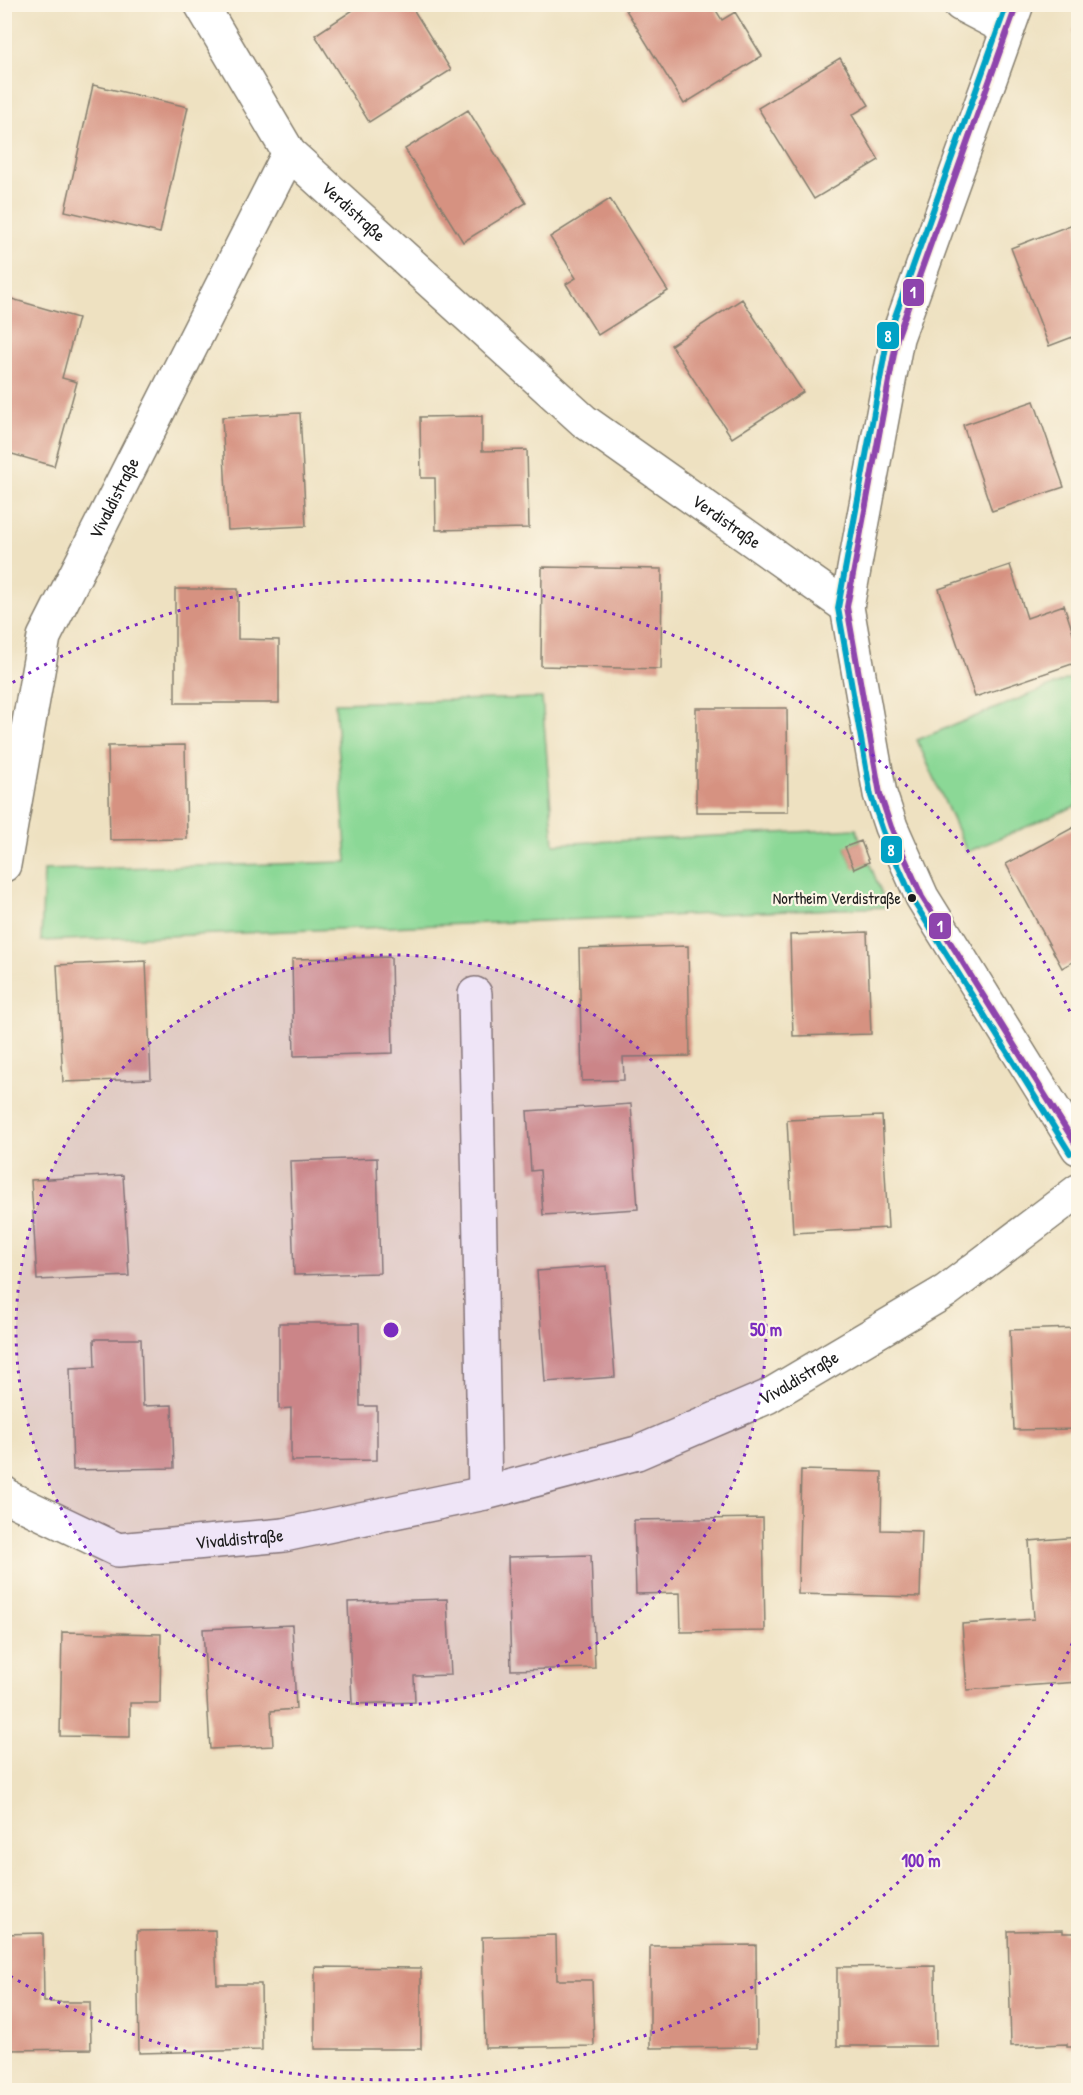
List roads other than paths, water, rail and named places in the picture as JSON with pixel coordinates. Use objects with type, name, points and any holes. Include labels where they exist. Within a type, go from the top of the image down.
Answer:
[{"type":"street","name":"Verdistraße","points":[[201,4],[289,153],[584,421],[847,607]]},
{"type":"street","points":[[960,4],[1013,17],[897,338],[847,607],[880,794],[891,827],[922,897],[1078,1148]]},
{"type":"street","name":"Vivaldistraße","points":[[4,865],[44,637],[289,153]]},
{"type":"street","points":[[475,994],[485,1493]]},
{"type":"street","name":"Vivaldistraße","points":[[4,1493],[7,1497],[118,1550],[270,1538],[485,1493],[637,1453],[766,1397],[946,1291],[1078,1191]]},
{"type":"place","name":"Northeim Verdistraße","points":[[912,898]]}]
